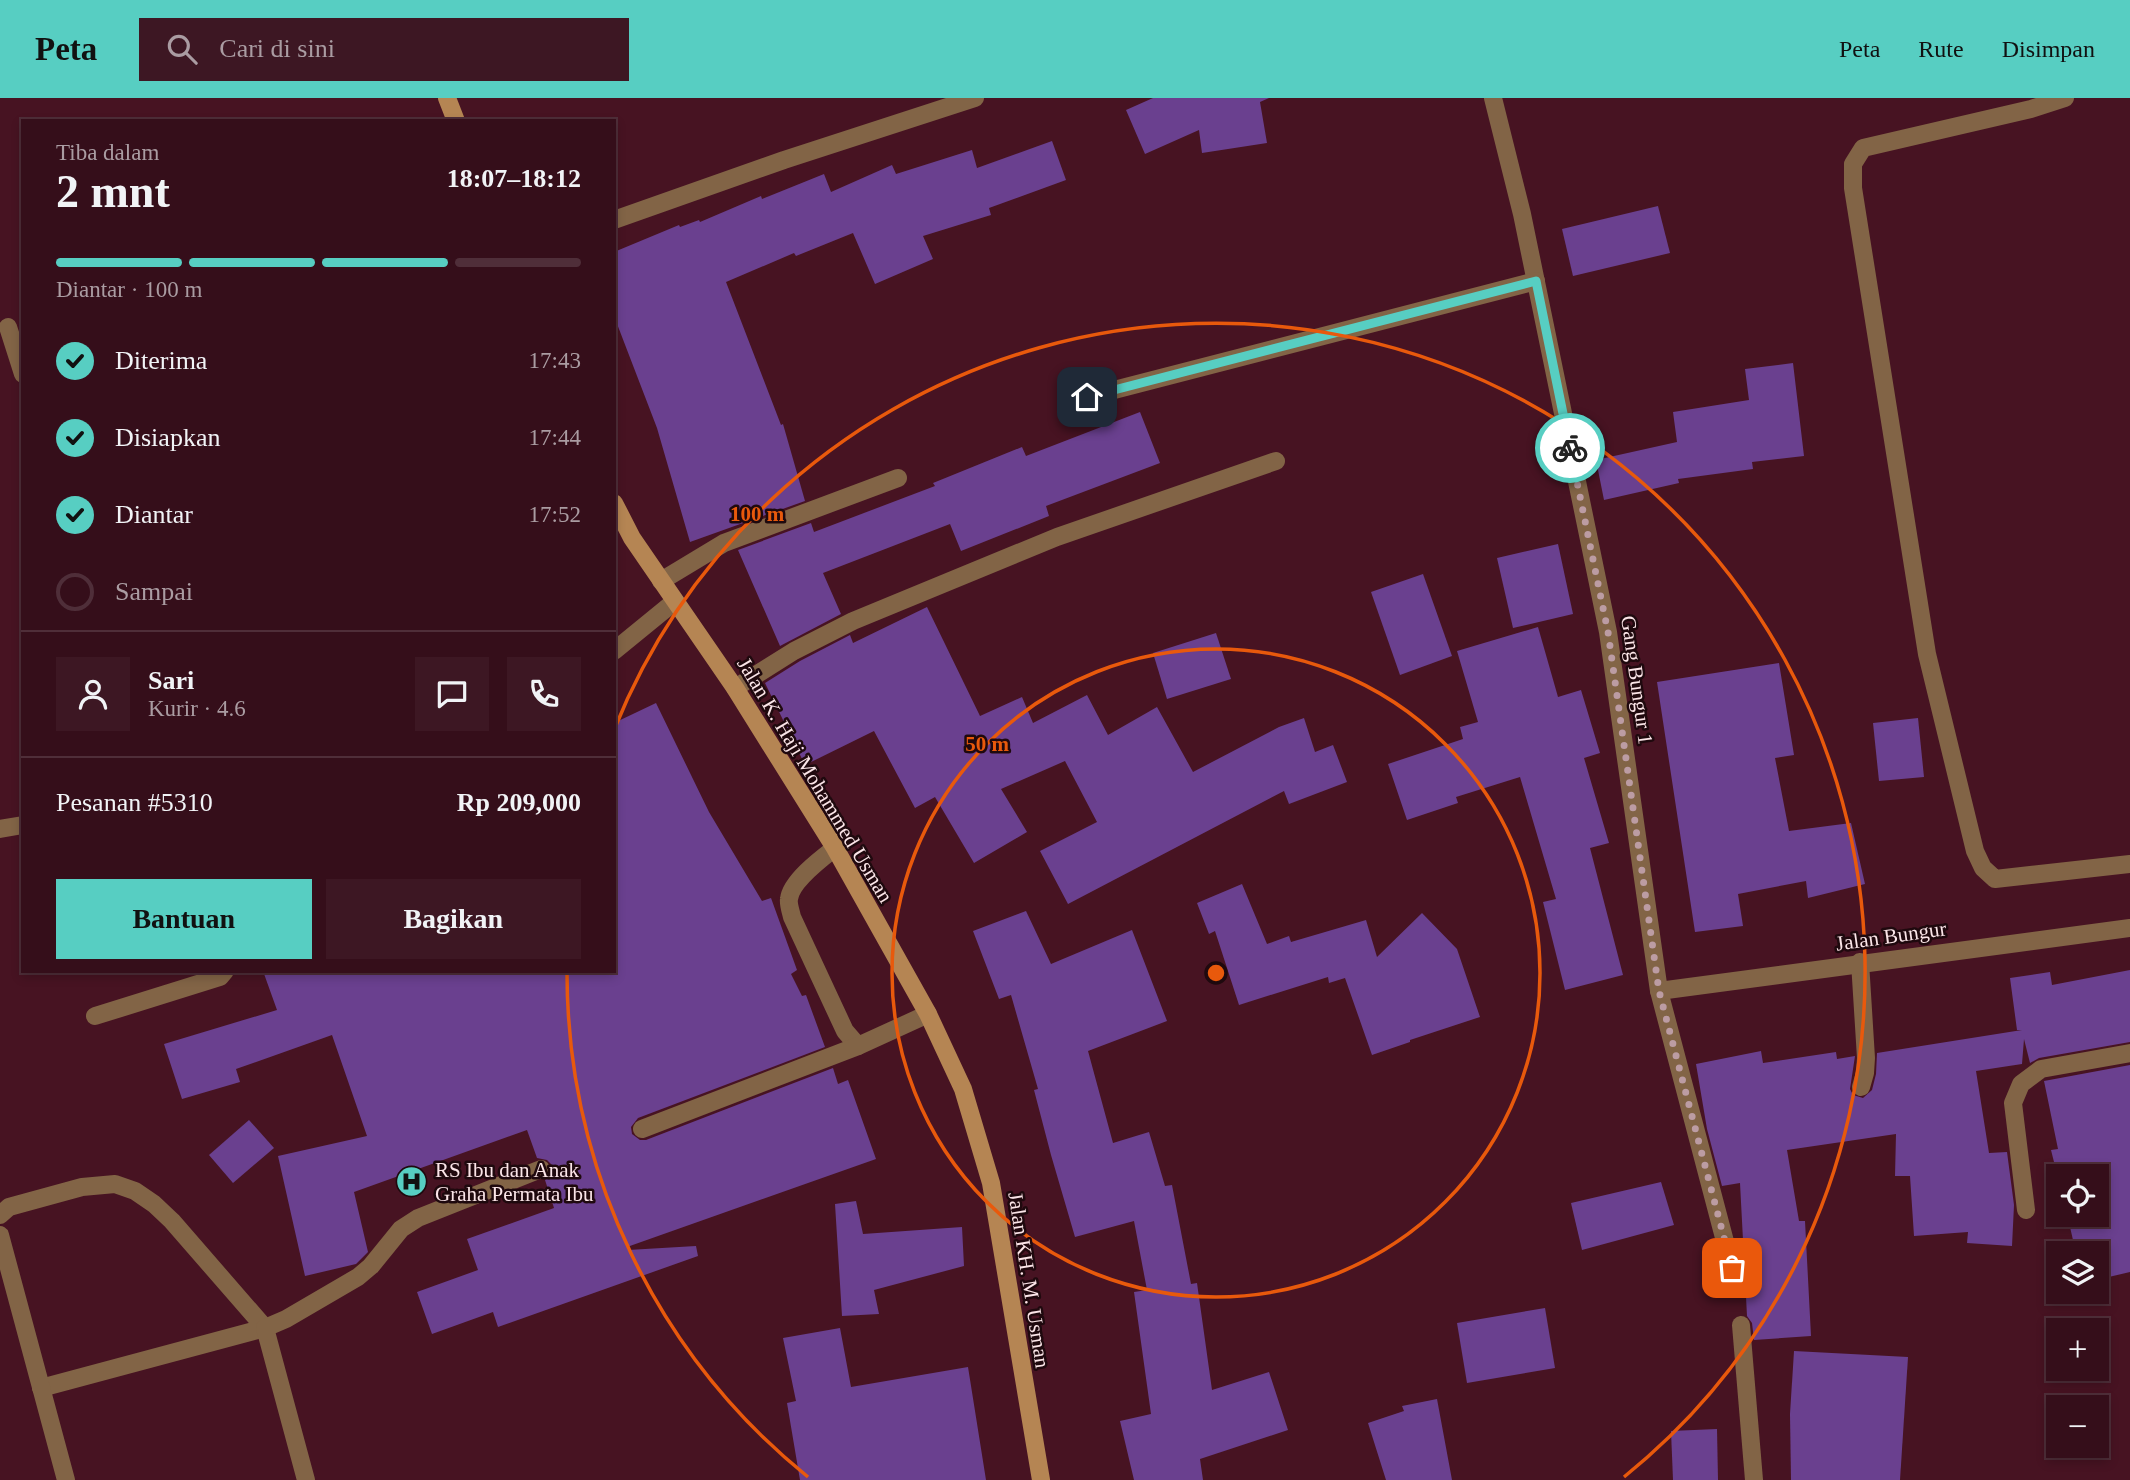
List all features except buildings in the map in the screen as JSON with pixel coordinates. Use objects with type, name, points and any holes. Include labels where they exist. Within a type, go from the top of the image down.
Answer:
[{"type":"street","points":[[447,98],[455,119]]},
{"type":"street","points":[[616,219],[784,160],[975,98]]},
{"type":"street","name":"Gang Bungur 1","points":[[1493,98],[1536,281],[1608,632],[1659,991],[1732,1268]]},
{"type":"street","points":[[2065,98],[2031,109],[1863,148],[1853,164],[1853,188],[1927,654],[1975,850],[1983,868],[1995,879],[2130,864]]},
{"type":"street","points":[[1087,397],[1536,281]]},
{"type":"street","points":[[8,327],[21,368]]},
{"type":"street","points":[[735,688],[794,651],[853,621],[1056,537],[1276,461]]},
{"type":"street","points":[[661,581],[724,543],[898,478]]},
{"type":"street","name":"Jalan K. Haji Mohammed Usman","points":[[616,507],[632,538],[735,688],[835,848],[928,1014],[963,1089]]},
{"type":"street","points":[[616,649],[674,602]]},
{"type":"street","points":[[0,829],[21,825]]},
{"type":"street","points":[[835,848],[817,861],[795,886],[789,899],[792,917],[845,1031],[858,1046]]},
{"type":"street","name":"Jalan Bungur","points":[[1659,991],[2130,928]]},
{"type":"street","points":[[1860,962],[1866,1058],[1861,1087]]},
{"type":"street","points":[[95,1016],[220,977],[223,973]]},
{"type":"street","points":[[642,1129],[858,1046],[928,1014]]},
{"type":"street","points":[[2026,1210],[2013,1103],[2021,1084],[2041,1069],[2130,1053]]},
{"type":"street","name":"Jalan KH. M. Usman","points":[[963,1089],[991,1183],[1041,1480]]},
{"type":"street","points":[[41,1388],[265,1328],[286,1319],[358,1277],[371,1266],[401,1229],[418,1218],[541,1169]]},
{"type":"street","points":[[0,1215],[9,1207],[82,1187],[115,1184],[135,1191],[154,1204],[265,1328],[306,1480]]},
{"type":"street","points":[[0,1235],[66,1480]]},
{"type":"street","points":[[1741,1325],[1754,1480]]},
{"type":"way so far","points":[[1570,448],[1608,632],[1659,991],[1732,1268]]},
{"type":"place","name":"RS Ibu dan Anak Graha Permata Ibu","points":[[412,1182]]},
{"type":"route","points":[[1087,397],[1536,281],[1570,448]]}]
